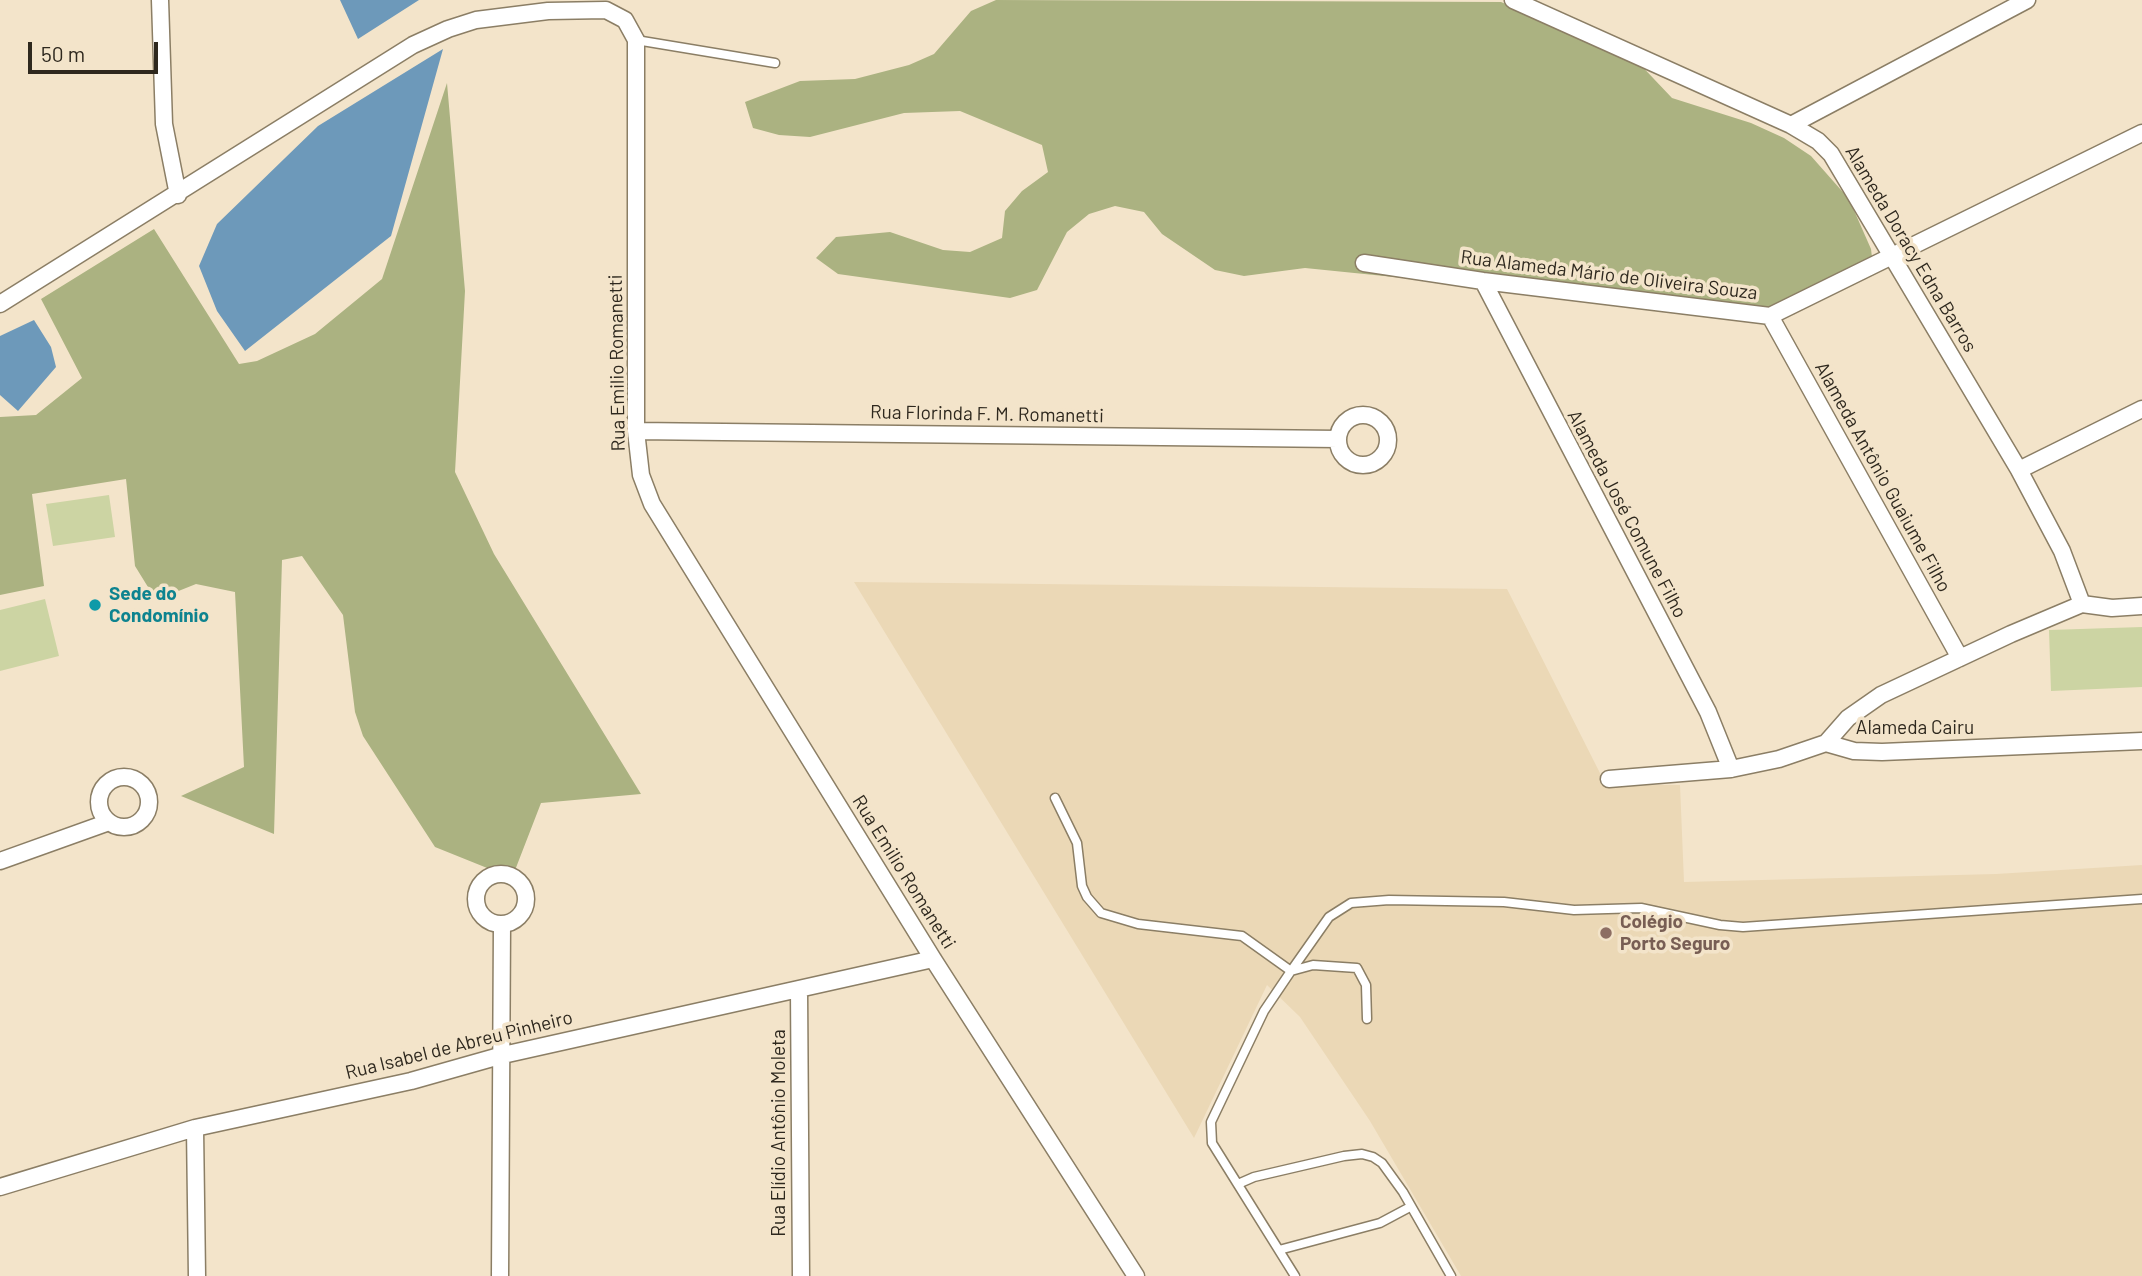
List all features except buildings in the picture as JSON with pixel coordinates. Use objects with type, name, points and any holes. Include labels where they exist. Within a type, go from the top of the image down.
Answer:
[{"type":"street","points":[[160,0],[164,124],[178,195]]},
{"type":"street","name":"Alameda Doracy Edna Barros","points":[[1513,0],[1791,125],[1818,141],[1831,154],[2019,470],[2062,551],[2082,604]]},
{"type":"street","points":[[1791,125],[2027,0]]},
{"type":"street","points":[[0,304],[414,45],[476,20],[551,5],[606,10],[618,14],[633,29],[636,40]]},
{"type":"street","name":"Rua Emilio Romanetti","points":[[636,40],[636,431],[641,475],[652,504],[933,959],[1136,1276]]},
{"type":"street","name":"Rua Alameda Mário de Oliveira Souza","points":[[1364,263],[1483,281],[1770,316],[2142,132]]},
{"type":"street","name":"Alameda José Comune Filho","points":[[1483,281],[1708,712],[1731,769]]},
{"type":"street","name":"Alameda Antônio Guaiume Filho","points":[[1770,316],[1960,658]]},
{"type":"street","points":[[2019,470],[2142,409]]},
{"type":"street","name":"Rua Florinda F. M. Romanetti","points":[[636,431],[1338,439]]},
{"type":"street","points":[[1609,779],[1731,769],[1779,759],[1826,743],[1848,718],[1881,695],[2082,604],[2112,608],[2142,606]]},
{"type":"street","name":"Alameda Cairu","points":[[1826,743],[1854,751],[1882,752],[2142,741]]},
{"type":"street","points":[[0,861],[109,822]]},
{"type":"street","points":[[500,1276],[502,924]]},
{"type":"street","name":"Rua Isabel de Abreu Pinheiro","points":[[0,1188],[195,1128],[411,1081],[503,1055],[933,959]]},
{"type":"street","name":"Rua Elídio Antônio Moleta","points":[[799,989],[801,1276]]},
{"type":"street","points":[[195,1128],[197,1276]]},
{"type":"lane","points":[[636,40],[775,64]]},
{"type":"lane","points":[[1055,798],[1077,843],[1082,886],[1087,897],[1101,913],[1138,924],[1242,936],[1291,971]]},
{"type":"lane","points":[[1295,1276],[1212,1143],[1211,1122],[1264,1011],[1329,917],[1351,903],[1389,900],[1504,902],[1574,910],[1641,908],[1720,925],[1743,927],[2142,899]]},
{"type":"lane","points":[[1291,971],[1313,965],[1357,968],[1365,978],[1367,1018]]},
{"type":"lane","points":[[1238,1184],[1313,1162],[1362,1154],[1382,1163],[1451,1276]]},
{"type":"lane","points":[[1279,1250],[1380,1223],[1410,1207]]},
{"type":"shaded area","name":"Colégio Porto Seguro","points":[[854,582],[1507,589],[1606,785],[1680,785],[1684,882],[1996,874],[2142,865],[2142,1276],[1461,1276],[1370,1121],[1300,1017],[1267,985],[1194,1138]]},
{"type":"green space","points":[[996,0],[1501,2],[1635,59],[1672,98],[1751,123],[1784,138],[1811,156],[1849,199],[1871,249],[1873,266],[1788,306],[1678,314],[1651,303],[1305,268],[1244,276],[1215,270],[1162,234],[1144,212],[1115,206],[1089,214],[1067,232],[1037,290],[1010,298],[838,274],[816,258],[836,237],[890,232],[943,250],[970,252],[1002,238],[1005,211],[1022,191],[1048,172],[1042,145],[960,111],[904,113],[810,137],[779,135],[753,128],[745,102],[800,81],[855,79],[909,65],[934,54],[971,11]]},
{"type":"green space","points":[[447,83],[465,291],[455,472],[494,554],[641,794],[541,803],[512,878],[435,847],[363,736],[355,712],[343,615],[302,556],[282,560],[274,834],[181,796],[244,767],[235,592],[196,584],[156,600],[135,566],[126,479],[32,494],[44,586],[0,595],[0,417],[36,415],[82,378],[41,299],[154,229],[239,364],[257,361],[315,334],[382,279]]},
{"type":"green space","points":[[109,495],[115,537],[53,546],[46,504]]},
{"type":"green space","points":[[45,599],[59,656],[0,671],[0,610]]},
{"type":"green space","points":[[2142,627],[2142,687],[2051,691],[2049,630]]},
{"type":"water","points":[[340,0],[419,0],[358,39]]},
{"type":"water","points":[[443,49],[391,236],[245,351],[217,311],[199,266],[217,224],[318,126]]},
{"type":"water","points":[[34,320],[51,347],[56,367],[18,411],[0,395],[0,336]]},
{"type":"place","name":"Sede do Condomínio","points":[[95,605]]},
{"type":"place","name":"Colégio Porto Seguro","points":[[1606,933]]}]
